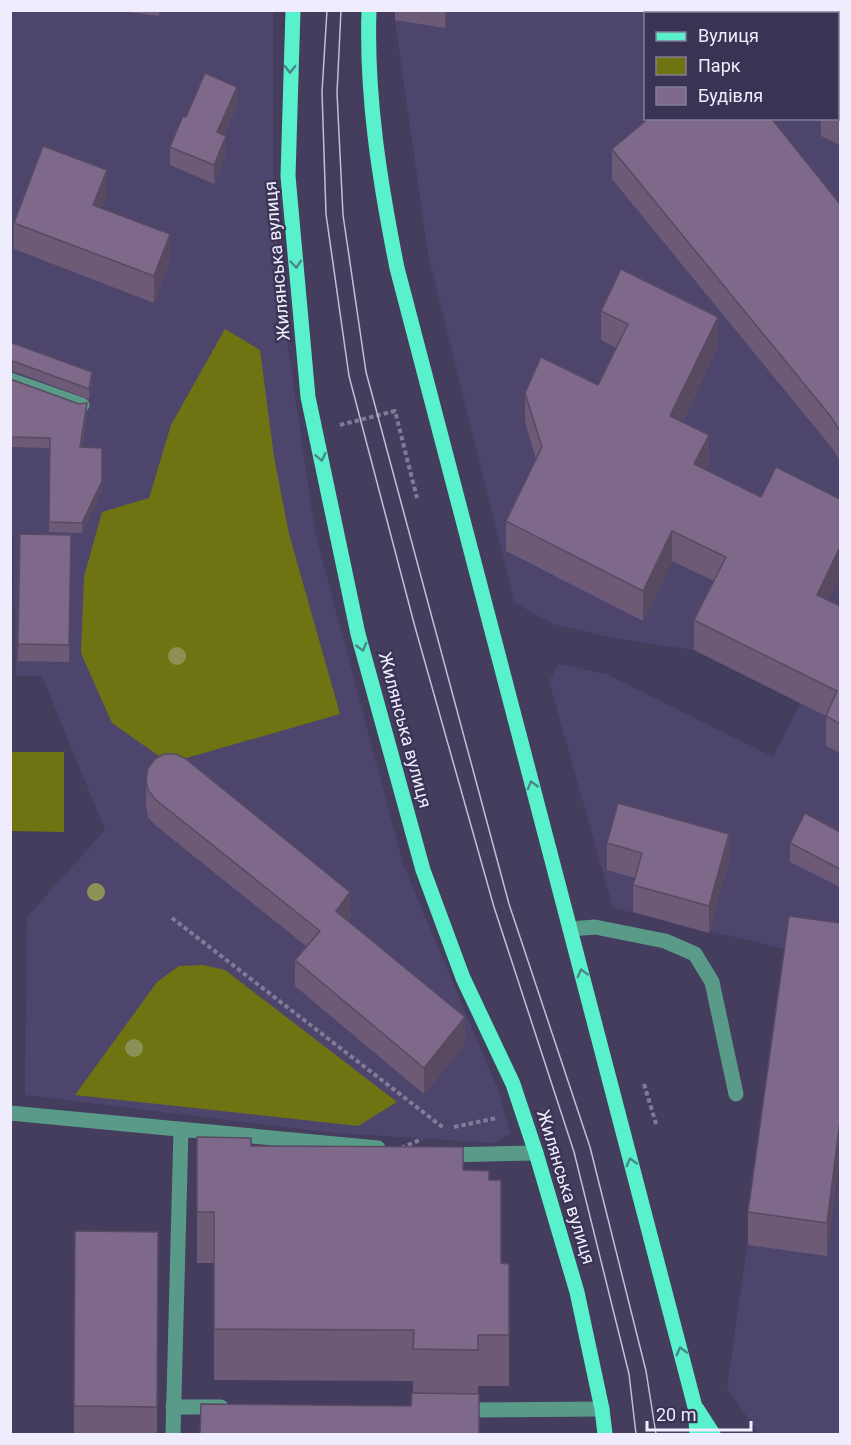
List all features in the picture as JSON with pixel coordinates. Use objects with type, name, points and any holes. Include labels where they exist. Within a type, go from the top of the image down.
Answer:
[{"type":"main road","name":"Жилянська вулиця","points":[[293,10],[288,176],[308,397],[349,589],[423,870],[463,978],[513,1084],[536,1153],[578,1292],[605,1434]]},
{"type":"main road","points":[[369,10],[368,57],[372,110],[384,201],[397,268],[695,1407],[697,1434]]},
{"type":"main road","points":[[695,1407],[713,1434]]},
{"type":"lane","points":[[10,380],[82,405]]},
{"type":"lane","points":[[570,929],[595,927],[665,941],[695,954],[712,982],[736,1094]]},
{"type":"lane","points":[[10,1113],[396,1150]]},
{"type":"lane","points":[[173,1434],[181,1130]]},
{"type":"lane","points":[[423,1153],[455,1155],[536,1153]]},
{"type":"lane","points":[[173,1407],[232,1407]]},
{"type":"lane","points":[[444,1410],[602,1409]]},
{"type":"path","points":[[337,426],[394,411],[417,498]]},
{"type":"path","points":[[172,918],[446,1129],[498,1118]]},
{"type":"path","points":[[644,1084],[657,1127]]},
{"type":"shaded area","points":[[396,10],[840,11],[840,529],[726,587],[694,650],[618,639],[553,624],[515,603],[428,254],[395,20]]},
{"type":"shaded area","points":[[10,11],[273,11],[273,199],[282,306],[315,532],[403,864],[499,1092],[510,1133],[494,1143],[334,1133],[25,1095],[27,917],[105,830],[42,676],[16,676],[13,533],[10,532]]},
{"type":"shaded area","points":[[840,577],[840,1434],[759,1434],[727,1388],[789,950],[613,908],[549,681],[559,664],[606,674],[773,757],[808,688],[817,624]]},
{"type":"green space","points":[[225,329],[260,350],[274,457],[289,534],[340,714],[169,763],[112,723],[81,653],[84,577],[102,512],[149,498],[171,425]]},
{"type":"green space","points":[[11,752],[64,752],[64,832],[11,831]]},
{"type":"green space","points":[[203,965],[225,970],[397,1102],[358,1126],[75,1095],[157,982],[179,966]]},
{"type":"building","points":[[757,10],[840,10],[840,51],[839,12],[760,12]]},
{"type":"building","points":[[840,70],[840,121],[838,120]]},
{"type":"building","points":[[205,73],[237,87],[217,132],[226,136],[214,165],[170,147]]},
{"type":"building","points":[[647,120],[773,120],[840,204],[840,431],[832,418],[612,149]]},
{"type":"building","points":[[43,146],[107,170],[93,205],[170,234],[154,276],[14,223]]},
{"type":"building","points":[[621,269],[718,317],[670,416],[709,435],[694,464],[761,497],[776,467],[840,499],[840,547],[817,595],[840,606],[840,724],[826,716],[837,691],[694,620],[726,557],[672,531],[643,591],[506,521],[542,447],[525,393],[541,357],[598,385],[628,324],[601,311]]},
{"type":"building","points":[[10,342],[92,372],[89,389],[13,361],[10,362]]},
{"type":"building","points":[[10,379],[79,404],[87,403],[80,447],[102,448],[102,481],[82,523],[49,522],[50,438],[10,437]]},
{"type":"building","points":[[20,534],[71,535],[69,645],[18,644]]},
{"type":"building","points":[[164,754],[176,754],[186,759],[350,892],[336,911],[465,1017],[424,1068],[295,960],[320,931],[155,799],[148,790],[146,779],[148,768],[155,759]]},
{"type":"building","points":[[618,803],[729,834],[709,906],[633,885],[642,853],[607,843]]},
{"type":"building","points":[[805,813],[840,832],[840,869],[790,843]]},
{"type":"building","points":[[789,916],[840,923],[840,1121],[827,1223],[748,1212]]},
{"type":"building","points":[[197,1137],[251,1138],[251,1146],[463,1147],[463,1170],[489,1171],[489,1180],[501,1180],[501,1263],[509,1264],[509,1335],[478,1335],[478,1350],[413,1349],[414,1330],[214,1329],[214,1212],[197,1212]]},
{"type":"building","points":[[75,1231],[158,1232],[157,1407],[74,1406]]},
{"type":"building","points":[[412,1393],[479,1394],[479,1434],[200,1434],[201,1404],[411,1406]]},
{"type":"tram line","points":[[327,10],[322,92],[326,214],[349,376],[415,627],[494,907],[574,1152],[629,1374],[636,1434]]},
{"type":"tram line","points":[[341,10],[337,93],[343,215],[366,372],[509,904],[590,1147],[646,1371],[656,1434]]}]
